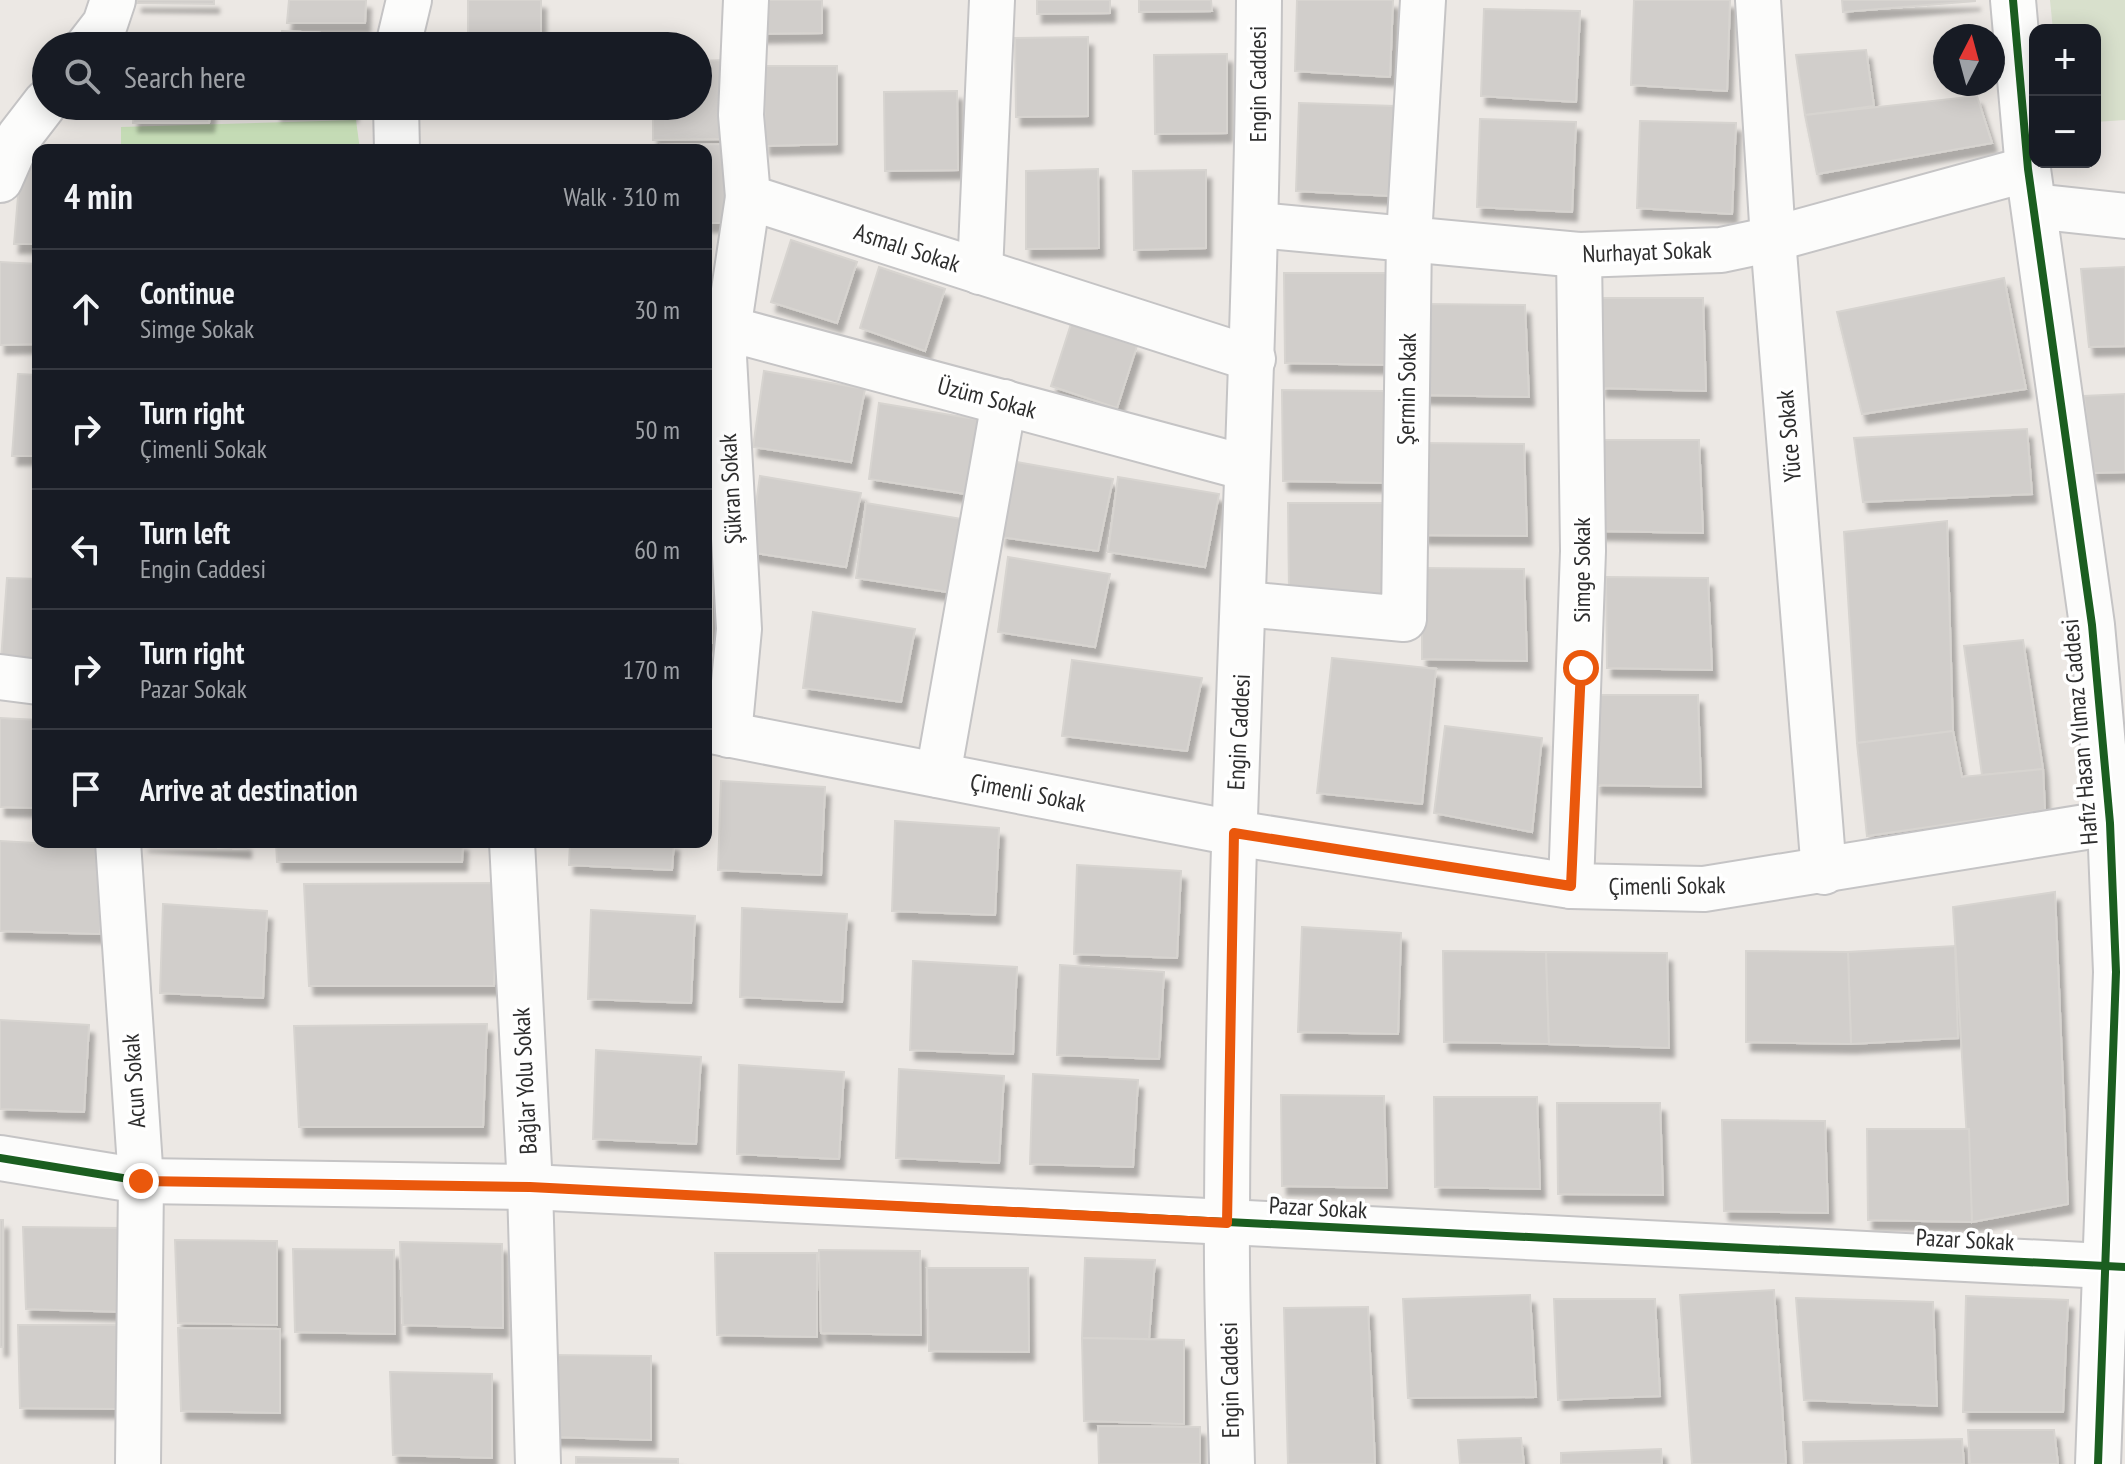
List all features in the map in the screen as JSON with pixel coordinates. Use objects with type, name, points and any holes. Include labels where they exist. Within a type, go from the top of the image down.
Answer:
[{"type":"street","points":[[99,32],[105,24],[113,0]]},
{"type":"street","points":[[401,32],[409,0]]},
{"type":"street","points":[[746,0],[741,115],[748,197]]},
{"type":"street","points":[[980,272],[992,0]]},
{"type":"street","name":"Engin Caddesi","points":[[1232,1464],[1227,1223],[1234,833],[1253,359],[1259,0]]},
{"type":"street","name":"Şermin Sokak","points":[[1245,604],[1404,619],[1409,237],[1423,0]]},
{"type":"street","name":"Yüce Sokak","points":[[1758,0],[1773,239],[1824,872]]},
{"type":"street","name":"Hafız Hasan Yılmaz Caddesi","points":[[2013,0],[2031,187],[2108,625],[2110,823],[2120,972],[2116,1267],[2098,1464]]},
{"type":"street","points":[[0,180],[19,137],[32,120]]},
{"type":"street","points":[[396,120],[397,144]]},
{"type":"street","points":[[2031,187],[2125,216]]},
{"type":"street","name":"Nurhayat Sokak","points":[[1257,225],[1579,255],[1721,250],[2031,187]]},
{"type":"street","name":"Asmalı Sokak","points":[[748,197],[1253,359]]},
{"type":"street","name":"Şükran Sokak","points":[[718,732],[739,629],[724,357],[748,197]]},
{"type":"street","name":"Simge Sokak","points":[[1571,886],[1583,551],[1579,255]]},
{"type":"street","name":"Üzüm Sokak","points":[[726,328],[1247,468]]},
{"type":"street","points":[[938,775],[1004,402]]},
{"type":"street","points":[[0,677],[32,681]]},
{"type":"street","name":"Çimenli Sokak","points":[[718,732],[1234,833],[1571,886],[1704,889],[1824,872],[2110,823]]},
{"type":"street","name":"Acun Sokak","points":[[118,848],[141,1181],[138,1464]]},
{"type":"street","name":"Bağlar Yolu Sokak","points":[[512,848],[530,1187],[538,1464]]},
{"type":"street","name":"Pazar Sokak","points":[[0,1158],[141,1181],[530,1187],[2116,1267]]},
{"type":"green space","points":[[2050,0],[2125,0],[2125,120],[2101,122],[2101,24],[2052,24]]},
{"type":"green space","points":[[356,120],[359,144],[121,144],[121,127]]},
{"type":"building","points":[[137,0],[214,0],[214,4],[137,3]]},
{"type":"building","points":[[289,0],[366,0],[365,23],[287,23]]},
{"type":"building","points":[[468,0],[541,0],[541,32],[468,32]]},
{"type":"building","points":[[750,0],[822,0],[822,33],[750,34]]},
{"type":"building","points":[[1037,0],[1110,0],[1110,13],[1037,14]]},
{"type":"building","points":[[1139,0],[1211,0],[1212,11],[1139,12]]},
{"type":"building","points":[[1297,0],[1393,0],[1390,77],[1295,71]]},
{"type":"building","points":[[1634,0],[1730,0],[1727,91],[1631,85]]},
{"type":"building","points":[[1842,0],[1975,0],[1975,1],[1843,12]]},
{"type":"building","points":[[1484,9],[1580,11],[1576,102],[1481,96]]},
{"type":"building","points":[[1088,37],[1088,116],[1016,117],[1015,38]]},
{"type":"building","points":[[1866,50],[1874,106],[1805,115],[1796,55]]},
{"type":"building","points":[[1227,54],[1227,133],[1155,134],[1154,55]]},
{"type":"building","points":[[712,60],[725,60],[726,139],[653,140],[653,120],[712,120]]},
{"type":"building","points":[[764,66],[837,66],[837,144],[765,146]]},
{"type":"building","points":[[957,91],[958,170],[885,171],[884,92]]},
{"type":"building","points":[[1977,96],[1992,143],[1817,174],[1805,115]]},
{"type":"building","points":[[1299,103],[1395,106],[1391,196],[1296,191]]},
{"type":"building","points":[[1480,119],[1576,122],[1572,212],[1477,207]]},
{"type":"building","points":[[133,120],[209,120],[209,123],[133,123]]},
{"type":"building","points":[[1640,121],[1736,123],[1732,214],[1637,208]]},
{"type":"building","points":[[712,144],[732,144],[732,223],[712,223]]},
{"type":"building","points":[[21,161],[32,162],[32,244],[14,244]]},
{"type":"building","points":[[1098,169],[1099,248],[1026,249],[1026,171]]},
{"type":"building","points":[[1206,170],[1206,248],[1134,250],[1133,171]]},
{"type":"building","points":[[791,240],[857,262],[837,323],[771,302]]},
{"type":"building","points":[[0,262],[32,264],[32,344],[0,345]]},
{"type":"building","points":[[879,267],[945,289],[925,351],[860,328]]},
{"type":"building","points":[[2125,267],[2125,346],[2089,347],[2081,269]]},
{"type":"building","points":[[1284,273],[1387,273],[1390,365],[1285,363]]},
{"type":"building","points":[[2004,278],[2026,389],[1862,414],[1837,312]]},
{"type":"building","points":[[1600,298],[1703,298],[1706,391],[1601,388]]},
{"type":"building","points":[[1423,304],[1525,305],[1529,397],[1424,395]]},
{"type":"building","points":[[1071,324],[1137,346],[1117,408],[1051,386]]},
{"type":"building","points":[[764,371],[865,389],[851,462],[753,447]]},
{"type":"building","points":[[18,374],[32,375],[32,456],[12,456]]},
{"type":"building","points":[[1282,390],[1385,391],[1387,483],[1283,481]]},
{"type":"building","points":[[2125,394],[2125,472],[2092,473],[2084,396]]},
{"type":"building","points":[[879,403],[981,420],[966,494],[869,479]]},
{"type":"building","points":[[2027,429],[2032,494],[1863,502],[1854,438]]},
{"type":"building","points":[[1597,440],[1699,440],[1703,533],[1598,531]]},
{"type":"building","points":[[1421,443],[1524,444],[1527,536],[1423,535]]},
{"type":"building","points":[[1011,461],[1113,479],[1098,551],[1001,537]]},
{"type":"building","points":[[760,476],[861,493],[846,567],[749,552]]},
{"type":"building","points":[[1118,477],[1219,494],[1205,567],[1108,552]]},
{"type":"building","points":[[866,503],[968,520],[954,593],[856,578]]},
{"type":"building","points":[[1288,503],[1391,503],[1394,595],[1289,593]]},
{"type":"building","points":[[1947,521],[1953,731],[1857,743],[1844,532]]},
{"type":"building","points":[[1008,557],[1110,574],[1095,647],[998,632]]},
{"type":"building","points":[[1422,568],[1524,569],[1527,661],[1422,659]]},
{"type":"building","points":[[1606,577],[1708,578],[1712,670],[1607,668]]},
{"type":"building","points":[[7,578],[32,579],[32,660],[1,660]]},
{"type":"building","points":[[813,612],[915,629],[901,702],[803,688]]},
{"type":"building","points":[[2023,640],[2043,769],[1982,775],[1964,646]]},
{"type":"building","points":[[1332,658],[1436,669],[1422,804],[1317,793]]},
{"type":"building","points":[[1072,660],[1202,678],[1187,751],[1062,736]]},
{"type":"building","points":[[1595,695],[1698,695],[1701,787],[1596,785]]},
{"type":"building","points":[[0,718],[32,720],[32,808],[0,807]]},
{"type":"building","points":[[1445,726],[1542,738],[1532,832],[1434,813]]},
{"type":"building","points":[[1953,731],[1962,777],[2043,769],[2045,810],[1867,836],[1857,743]]},
{"type":"building","points":[[721,781],[825,787],[821,875],[718,870]]},
{"type":"building","points":[[895,821],[999,828],[995,915],[892,911]]},
{"type":"building","points":[[0,841],[32,843],[32,848],[105,848],[100,934],[0,931]]},
{"type":"building","points":[[276,848],[463,848],[462,862],[277,862]]},
{"type":"building","points":[[570,848],[674,848],[672,870],[569,865]]},
{"type":"building","points":[[1077,865],[1181,871],[1177,958],[1074,954]]},
{"type":"building","points":[[498,883],[494,986],[309,986],[304,884]]},
{"type":"building","points":[[2055,892],[2068,1204],[1972,1222],[1953,907]]},
{"type":"building","points":[[163,904],[267,911],[263,998],[160,993]]},
{"type":"building","points":[[742,908],[847,914],[842,1002],[740,997]]},
{"type":"building","points":[[591,910],[695,916],[691,1003],[588,999]]},
{"type":"building","points":[[1302,927],[1401,933],[1398,1034],[1298,1032]]},
{"type":"building","points":[[1955,946],[1958,1038],[1851,1044],[1848,952]]},
{"type":"building","points":[[1443,951],[1546,952],[1549,1044],[1444,1042]]},
{"type":"building","points":[[1746,951],[1848,952],[1851,1044],[1746,1042]]},
{"type":"building","points":[[1546,952],[1667,953],[1669,1048],[1549,1044]]},
{"type":"building","points":[[913,961],[1017,967],[1013,1054],[910,1050]]},
{"type":"building","points":[[1060,965],[1164,972],[1159,1059],[1057,1055]]},
{"type":"building","points":[[0,1020],[89,1025],[84,1112],[0,1109]]},
{"type":"building","points":[[487,1024],[483,1127],[299,1127],[294,1026]]},
{"type":"building","points":[[596,1050],[701,1057],[696,1144],[593,1139]]},
{"type":"building","points":[[739,1065],[844,1072],[839,1159],[737,1154]]},
{"type":"building","points":[[899,1069],[1004,1076],[999,1163],[896,1158]]},
{"type":"building","points":[[1033,1074],[1138,1080],[1133,1167],[1030,1164]]},
{"type":"building","points":[[1281,1095],[1384,1096],[1387,1188],[1282,1186]]},
{"type":"building","points":[[1434,1097],[1537,1097],[1540,1189],[1435,1187]]},
{"type":"building","points":[[1557,1103],[1660,1103],[1663,1195],[1558,1194]]},
{"type":"building","points":[[1722,1120],[1825,1121],[1828,1213],[1724,1211]]},
{"type":"building","points":[[1867,1129],[1969,1129],[1972,1222],[1868,1220]]},
{"type":"building","points":[[0,1220],[3,1220],[3,1347],[0,1347]]},
{"type":"building","points":[[23,1227],[125,1228],[125,1312],[26,1309]]},
{"type":"building","points":[[175,1240],[277,1241],[277,1325],[178,1323]]},
{"type":"building","points":[[400,1242],[502,1244],[503,1328],[403,1325]]},
{"type":"building","points":[[293,1249],[394,1250],[395,1334],[295,1332]]},
{"type":"building","points":[[819,1250],[920,1251],[921,1335],[821,1333]]},
{"type":"building","points":[[715,1253],[817,1253],[817,1337],[717,1335]]},
{"type":"building","points":[[1085,1258],[1155,1260],[1149,1339],[1082,1338]]},
{"type":"building","points":[[927,1268],[1028,1268],[1029,1352],[929,1351]]},
{"type":"building","points":[[1774,1290],[1786,1464],[1692,1464],[1680,1295]]},
{"type":"building","points":[[1530,1295],[1536,1397],[1408,1398],[1403,1299]]},
{"type":"building","points":[[1966,1296],[2068,1300],[2063,1412],[1963,1412]]},
{"type":"building","points":[[1796,1298],[1933,1302],[1937,1406],[1804,1400]]},
{"type":"building","points":[[1554,1299],[1655,1299],[1660,1396],[1558,1400]]},
{"type":"building","points":[[1368,1307],[1375,1464],[1288,1464],[1284,1308]]},
{"type":"building","points":[[18,1325],[120,1325],[120,1409],[20,1408]]},
{"type":"building","points":[[178,1328],[280,1329],[280,1413],[181,1411]]},
{"type":"building","points":[[1082,1338],[1184,1340],[1184,1424],[1084,1421]]},
{"type":"building","points":[[549,1355],[651,1356],[651,1440],[552,1437]]},
{"type":"building","points":[[390,1372],[492,1374],[492,1458],[393,1455]]},
{"type":"building","points":[[1098,1426],[1200,1427],[1200,1464],[1099,1464]]},
{"type":"building","points":[[1968,1430],[2054,1430],[2058,1464],[1970,1464]]},
{"type":"building","points":[[1521,1438],[1524,1464],[1460,1464],[1458,1440]]},
{"type":"building","points":[[1962,1439],[1964,1464],[1804,1464],[1803,1442]]},
{"type":"building","points":[[1661,1449],[1662,1464],[1561,1464],[1561,1453]]},
{"type":"building","points":[[576,1457],[678,1459],[678,1464],[576,1464]]},
{"type":"cycle path","points":[[2013,0],[2028,169],[2092,625],[2110,823],[2116,972],[2098,1464]]},
{"type":"cycle path","points":[[0,1158],[141,1181],[530,1187],[2125,1267]]},
{"type":"route","points":[[141,1181],[530,1187],[1227,1223],[1234,833],[1381,859],[1571,886],[1581,668]]}]
